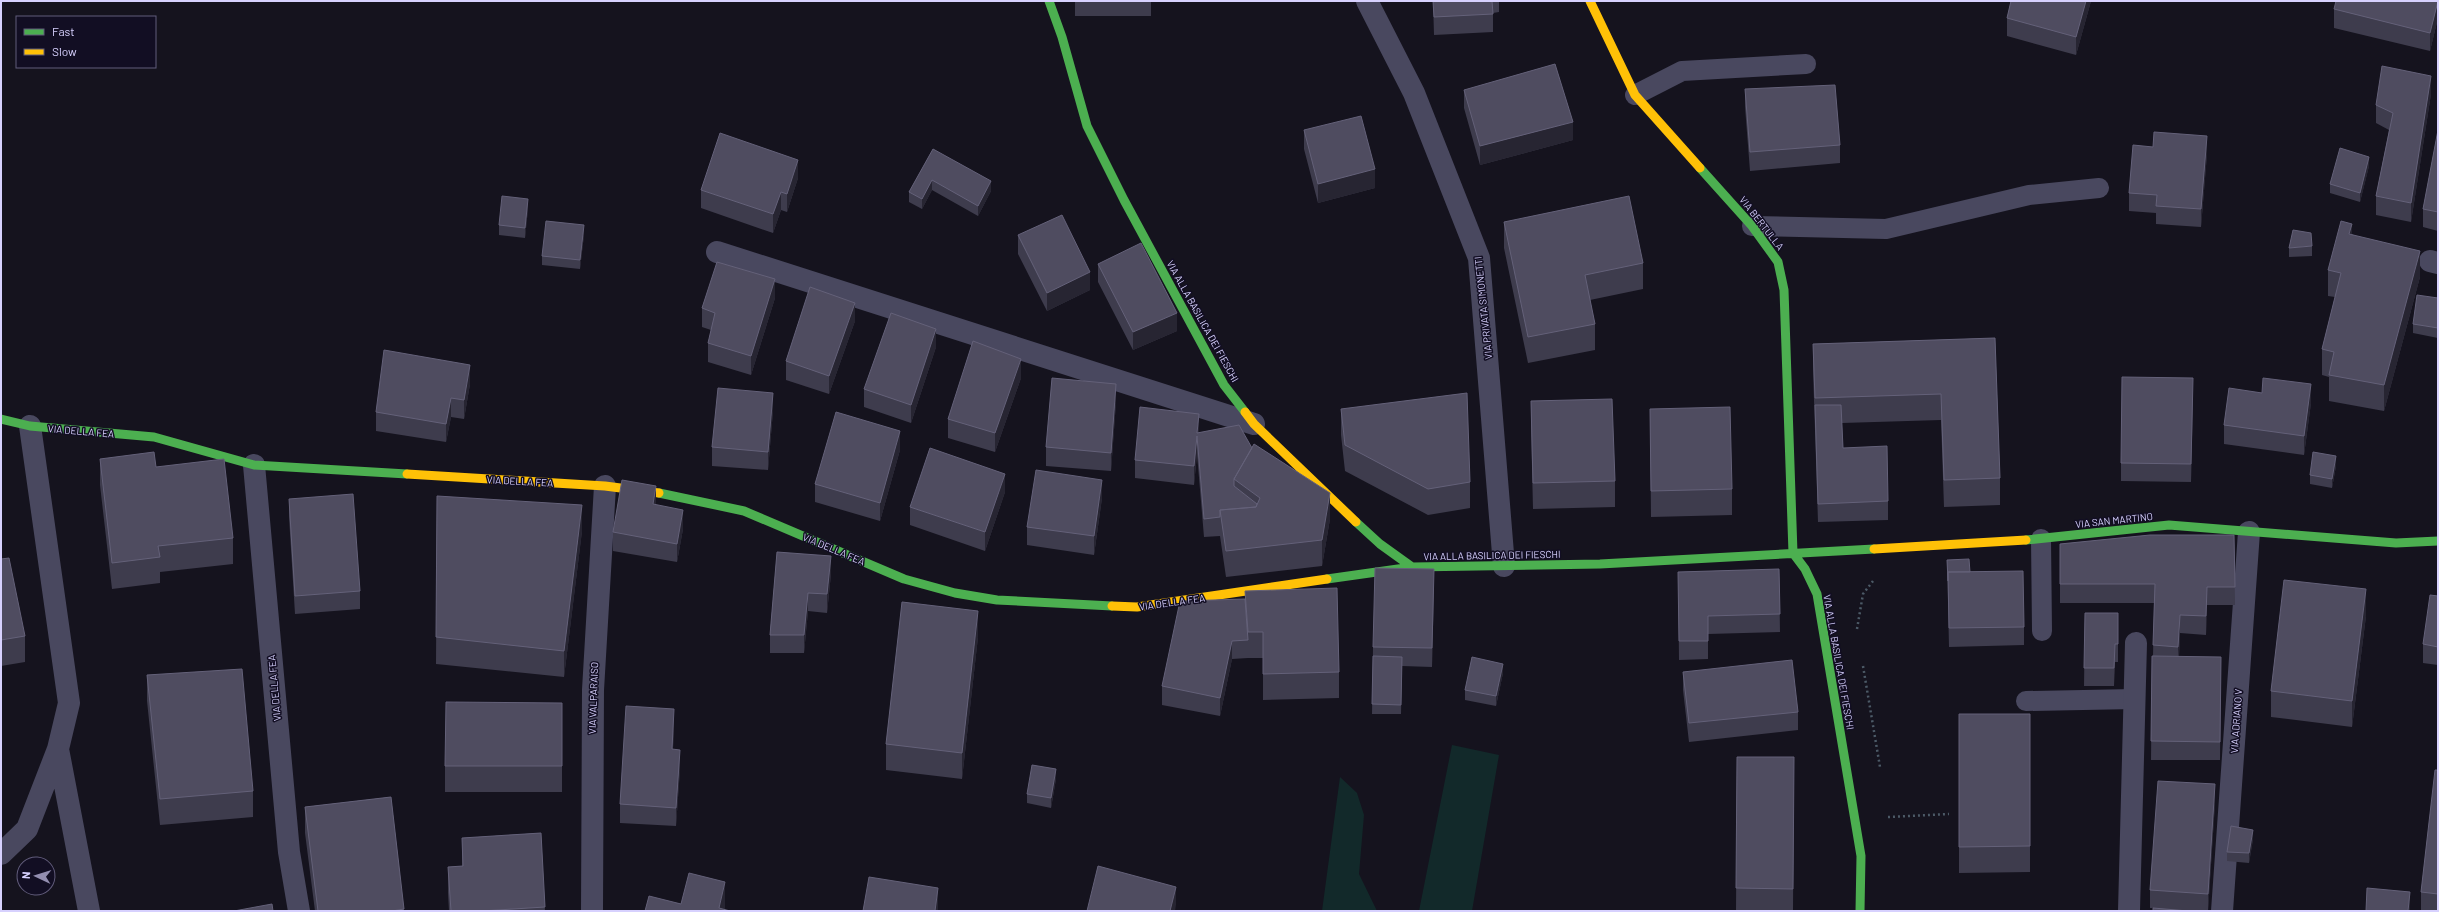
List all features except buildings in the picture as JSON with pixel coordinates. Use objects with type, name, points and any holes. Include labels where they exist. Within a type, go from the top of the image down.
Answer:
[{"type":"street","name":"VIA ALLA BASILICA DEI FIESCHI","points":[[1049,1],[1062,37],[1087,126],[1124,200],[1224,385],[1254,424],[1380,544],[1412,567],[1600,564],[1793,553],[1805,569],[1817,594],[1861,856],[1860,911]]},
{"type":"street","name":"VIA PRIVATA SIMONETTI","points":[[1367,1],[1414,93],[1480,258],[1504,566]]},
{"type":"street","name":"VIA BERTULLA","points":[[1590,1],[1635,95],[1752,226],[1778,262],[1784,290],[1793,553]]},
{"type":"street","points":[[716,252],[1254,424]]},
{"type":"street","name":"VIA DELLA FEA","points":[[1,419],[30,426],[154,437],[254,465],[604,486],[676,495],[744,511],[904,579],[955,593],[997,600],[1137,607],[1412,567]]},
{"type":"street","points":[[1,854],[27,829],[58,749],[70,703],[30,426]]},
{"type":"street","name":"VIA DELLA FEA","points":[[254,465],[289,852],[299,911]]},
{"type":"street","name":"VIA VALPARAISO","points":[[592,911],[593,690],[604,486]]},
{"type":"street","name":"VIA SAN MARTINO","points":[[1793,553],[2041,539],[2169,525],[2396,543],[2438,541]]},
{"type":"street","name":"VIA ADRIANO V","points":[[2222,911],[2250,532]]},
{"type":"street","points":[[2129,911],[2136,643]]},
{"type":"street","points":[[58,749],[89,911]]},
{"type":"lane","points":[[1635,95],[1682,71],[1806,64]]},
{"type":"lane","points":[[1752,226],[1886,229],[2029,195],[2099,188]]},
{"type":"lane","points":[[2041,539],[2042,631]]},
{"type":"lane","points":[[2026,701],[2135,699]]},
{"type":"path","points":[[1857,634],[1859,604],[1862,594],[1877,576]]},
{"type":"path","points":[[1862,662],[1880,769]]},
{"type":"path","points":[[1887,809],[1888,824]]},
{"type":"path","points":[[1888,816],[1949,814]]},
{"type":"green space","points":[[1452,745],[1499,755],[1472,911],[1419,911]]},
{"type":"green space","points":[[1340,777],[1357,793],[1364,815],[1359,874],[1377,911],[1322,911]]},
{"type":"traffic: fast","points":[[1049,1],[1062,37],[1087,126],[1124,200],[1224,385],[1245,412]]},
{"type":"traffic: fast","points":[[1700,168],[1752,226],[1778,262],[1784,290],[1793,553]]},
{"type":"traffic: fast","points":[[1,419],[30,426],[154,437],[254,465],[407,474]]},
{"type":"traffic: fast","points":[[659,493],[744,511],[904,579],[955,593],[997,600],[1112,606]]},
{"type":"traffic: fast","points":[[1356,522],[1380,544],[1412,567],[1600,564],[1874,549]]},
{"type":"traffic: fast","points":[[2026,540],[2169,525],[2396,543],[2438,541]]},
{"type":"traffic: fast","points":[[1793,553],[1805,569],[1817,594],[1861,856],[1860,911]]},
{"type":"traffic: fast","points":[[1327,579],[1405,568]]},
{"type":"traffic: slow","points":[[1590,1],[1635,95],[1700,168]]},
{"type":"traffic: slow","points":[[1245,412],[1254,424],[1356,522]]},
{"type":"traffic: slow","points":[[407,474],[605,486],[659,493]]},
{"type":"traffic: slow","points":[[1874,549],[2026,540]]},
{"type":"traffic: slow","points":[[1112,606],[1137,607],[1327,579]]}]
